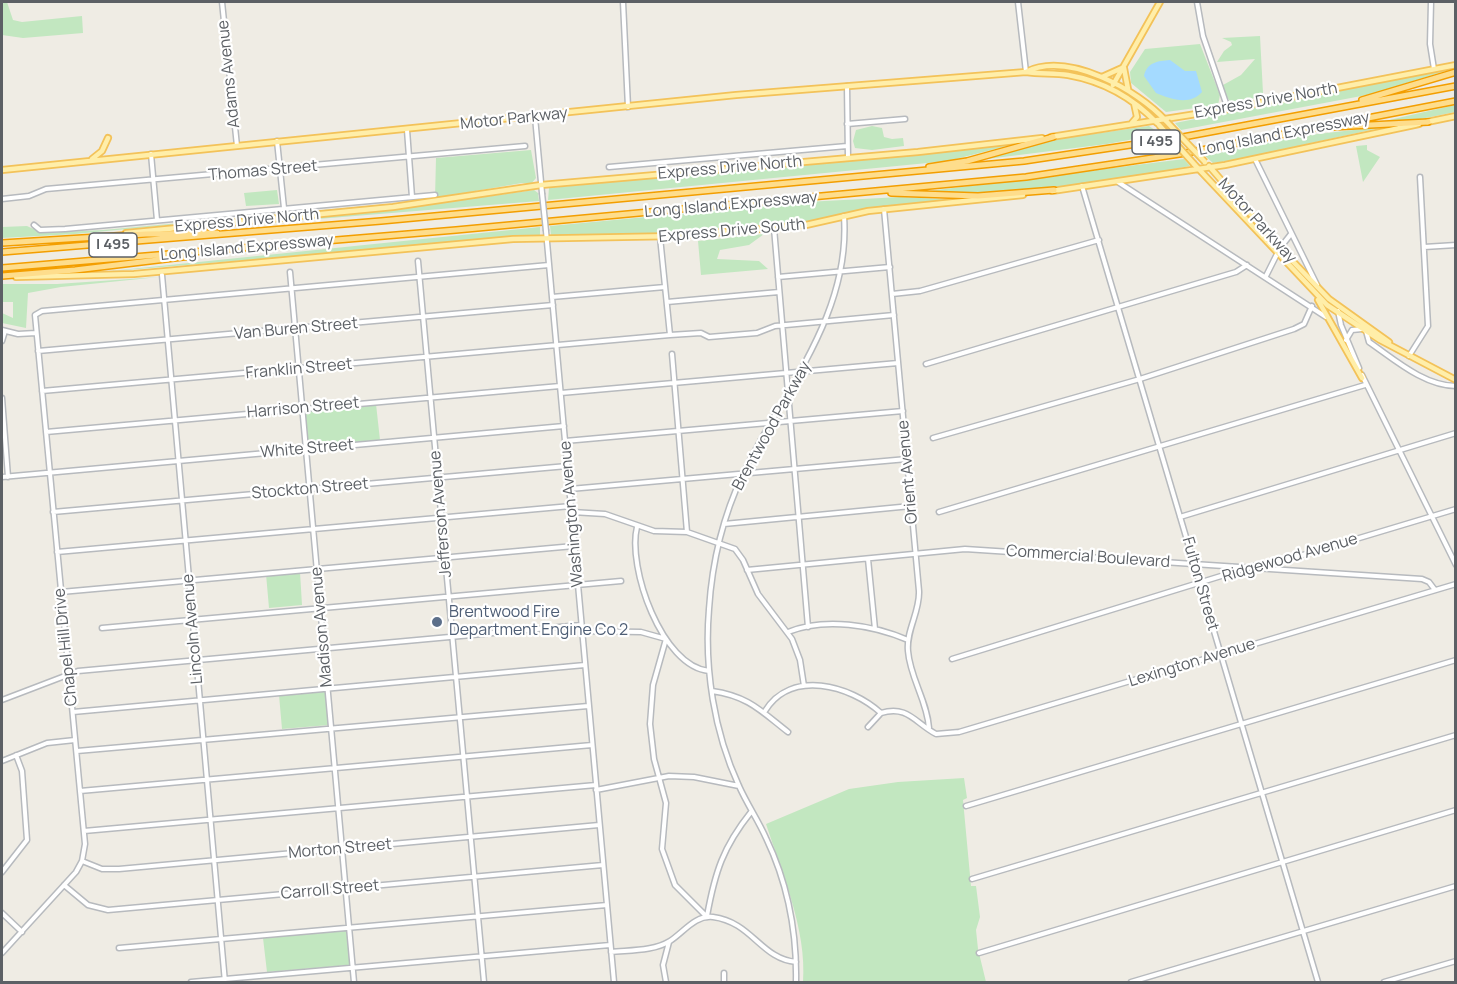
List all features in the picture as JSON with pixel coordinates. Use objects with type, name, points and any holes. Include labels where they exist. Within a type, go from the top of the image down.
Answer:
[{"type":"highway","points":[[1298,116],[1374,98],[1455,72]]},
{"type":"highway","name":"Long Island Expressway","points":[[2,252],[855,178],[1075,154],[1298,116],[1455,86]]},
{"type":"highway","name":"Long Island Expressway","points":[[2,268],[823,197],[1067,171],[1186,153],[1455,102]]},
{"type":"highway","points":[[1321,127],[1428,122]]},
{"type":"highway","points":[[855,178],[967,161],[1053,137]]},
{"type":"highway","points":[[823,197],[886,193],[984,196],[1054,190]]},
{"type":"highway","points":[[107,236],[206,231],[224,234]]},
{"type":"highway","name":"Express Drive North","points":[[2,243],[107,236]]},
{"type":"highway","points":[[2,276],[176,259],[212,250]]},
{"type":"main road","points":[[1111,89],[1160,2]]},
{"type":"main road","name":"Express Drive North","points":[[107,236],[146,230],[406,205],[541,185],[1053,137],[1158,123],[1455,65]]},
{"type":"main road","points":[[1099,77],[1116,73],[1124,66]]},
{"type":"main road","points":[[1124,66],[1124,79],[1130,91]]},
{"type":"main road","name":"Motor Parkway","points":[[1026,72],[1036,67],[1059,67],[1099,77],[1130,91],[1151,106],[1210,167],[1319,289],[1337,305],[1383,335],[1391,344]]},
{"type":"main road","name":"Motor Parkway","points":[[2,170],[847,86],[1026,72],[1067,75],[1111,89],[1134,102],[1158,123],[1316,295],[1339,314],[1364,330],[1455,380]]},
{"type":"main road","points":[[1130,125],[1137,117],[1134,102]]},
{"type":"main road","name":"Express Drive South","points":[[2,276],[122,274],[546,238],[660,237],[774,228],[818,223],[885,209],[1134,180],[1225,165],[1455,116]]},
{"type":"main road","points":[[89,161],[102,151],[108,138]]},
{"type":"main road","points":[[1220,179],[1225,165]]},
{"type":"main road","points":[[1316,295],[1362,378]]},
{"type":"street","name":"Adams Avenue","points":[[222,2],[237,146]]},
{"type":"street","points":[[622,2],[628,107]]},
{"type":"street","points":[[1018,2],[1026,72]]},
{"type":"street","points":[[1197,2],[1203,36],[1228,110]]},
{"type":"street","points":[[1431,2],[1431,44],[1434,69]]},
{"type":"street","points":[[847,86],[848,158]]},
{"type":"street","name":"Washington Avenue","points":[[535,117],[614,982]]},
{"type":"street","points":[[847,124],[905,119]]},
{"type":"street","points":[[407,130],[412,197]]},
{"type":"street","points":[[277,141],[284,208]]},
{"type":"street","name":"Thomas Street","points":[[2,199],[29,196],[46,189],[525,146]]},
{"type":"street","points":[[609,167],[848,146]]},
{"type":"street","points":[[151,154],[157,220]]},
{"type":"street","points":[[1255,159],[1319,289]]},
{"type":"street","points":[[1409,356],[1428,326],[1420,177]]},
{"type":"street","points":[[1132,191],[1134,180]]},
{"type":"street","points":[[1118,182],[1312,306],[1331,321]]},
{"type":"street","name":"Fulton Street","points":[[1082,186],[1318,982]]},
{"type":"street","points":[[34,225],[40,230],[64,229],[435,195]]},
{"type":"street","name":"Orient Avenue","points":[[885,209],[919,599],[908,640],[909,663],[927,706],[929,729]]},
{"type":"street","name":"Brentwood Parkway","points":[[796,982],[792,915],[782,877],[765,835],[739,786],[722,740],[709,671],[708,612],[719,542],[744,473],[803,371],[824,322],[838,272],[844,235],[844,216]]},
{"type":"street","points":[[774,228],[808,627]]},
{"type":"street","points":[[1266,276],[1280,248],[1291,234]]},
{"type":"street","points":[[660,237],[670,335]]},
{"type":"street","points":[[892,294],[920,291],[1099,240]]},
{"type":"street","points":[[1424,247],[1455,245]]},
{"type":"street","name":"Jefferson Avenue","points":[[418,261],[483,982]]},
{"type":"street","points":[[164,300],[549,265]]},
{"type":"street","points":[[926,364],[1236,272],[1247,265]]},
{"type":"street","points":[[778,277],[890,267]]},
{"type":"street","name":"Madison Avenue","points":[[290,272],[354,982]]},
{"type":"street","name":"Lincoln Avenue","points":[[162,275],[225,981]]},
{"type":"street","points":[[552,297],[665,287]]},
{"type":"street","points":[[667,302],[779,292]]},
{"type":"street","name":"Chapel Hill Drive","points":[[82,861],[84,831],[35,317],[38,312],[164,300]]},
{"type":"street","name":"Van Buren Street","points":[[38,351],[553,305]]},
{"type":"street","points":[[1337,305],[1346,340],[1365,385],[1455,566]]},
{"type":"street","points":[[933,438],[1140,379],[1294,329],[1304,324],[1312,306]]},
{"type":"street","name":"Franklin Street","points":[[42,392],[670,335],[696,333],[710,337],[757,333],[782,325],[894,315]]},
{"type":"street","points":[[2,341],[3,330],[18,334],[36,333]]},
{"type":"street","points":[[1346,340],[1352,330],[1364,330],[1369,342],[1410,370],[1443,385],[1455,386]]},
{"type":"street","points":[[672,354],[687,532]]},
{"type":"street","points":[[561,393],[898,363]]},
{"type":"street","points":[[939,512],[1365,385]]},
{"type":"street","name":"Harrison Street","points":[[46,432],[560,386]]},
{"type":"street","points":[[2,398],[3,436],[8,477]]},
{"type":"street","points":[[565,441],[903,411]]},
{"type":"street","name":"White Street","points":[[2,477],[564,426]]},
{"type":"street","points":[[1180,517],[1455,433]]},
{"type":"street","points":[[570,489],[907,459]]},
{"type":"street","name":"Stockton Street","points":[[53,512],[567,466]]},
{"type":"street","points":[[57,552],[571,506]]},
{"type":"street","points":[[724,524],[911,506]]},
{"type":"street","name":"Ridgewood Avenue","points":[[952,658],[1200,585],[1249,568],[1296,557],[1455,509]]},
{"type":"street","points":[[572,512],[605,514],[654,531],[687,532],[719,542],[739,554],[758,594],[788,632],[800,660],[804,687]]},
{"type":"street","points":[[637,527],[635,540],[641,575],[652,611],[676,653],[694,667],[709,671]]},
{"type":"street","points":[[61,592],[574,546]]},
{"type":"street","name":"Commercial Boulevard","points":[[747,570],[965,549],[1422,579],[1429,582],[1435,590]]},
{"type":"street","points":[[868,559],[875,629]]},
{"type":"street","points":[[102,628],[621,581]]},
{"type":"street","name":"Lexington Avenue","points":[[929,729],[936,734],[960,732],[1455,584]]},
{"type":"street","points":[[2,700],[69,673],[581,625]]},
{"type":"street","points":[[788,632],[808,627],[842,625],[875,629],[908,640]]},
{"type":"street","points":[[582,632],[641,632],[666,639]]},
{"type":"street","points":[[666,639],[656,672],[651,704],[651,734],[658,776],[666,803],[662,841],[666,867],[675,885],[707,917],[737,926],[781,960],[796,962]]},
{"type":"street","points":[[966,806],[1455,660]]},
{"type":"street","points":[[73,712],[585,665]]},
{"type":"street","points":[[765,711],[777,696],[804,687],[831,687],[854,694],[881,713]]},
{"type":"street","points":[[712,691],[742,698],[765,711],[788,732]]},
{"type":"street","points":[[76,751],[588,706]]},
{"type":"street","points":[[868,727],[881,713],[893,711],[906,712],[929,729]]},
{"type":"street","points":[[972,879],[1455,735]]},
{"type":"street","points":[[2,761],[47,744],[75,740]]},
{"type":"street","points":[[80,791],[592,745]]},
{"type":"street","points":[[2,872],[27,840],[22,771],[16,755]]},
{"type":"street","points":[[84,831],[466,797],[626,786],[658,776],[694,777],[739,786]]},
{"type":"street","points":[[979,953],[1455,810]]},
{"type":"street","points":[[707,917],[712,885],[721,857],[735,832],[751,811]]},
{"type":"street","name":"Morton Street","points":[[82,861],[108,869],[599,825]]},
{"type":"street","points":[[2,953],[64,885],[82,861]]},
{"type":"street","name":"Carroll Street","points":[[64,885],[88,905],[108,910],[603,865]]},
{"type":"street","points":[[1131,982],[1455,886]]},
{"type":"street","points":[[119,948],[607,905]]},
{"type":"street","points":[[2,913],[22,932]]},
{"type":"street","points":[[611,952],[636,950],[669,941],[693,923],[707,917]]},
{"type":"street","points":[[666,982],[663,965],[669,941]]},
{"type":"street","points":[[192,982],[225,981],[610,945]]},
{"type":"street","points":[[1384,982],[1455,961]]},
{"type":"street","points":[[724,973],[724,982]]},
{"type":"green space","points":[[2,2],[7,2],[13,20],[22,22],[82,16],[83,33],[23,38],[2,35]]},
{"type":"green space","points":[[1260,36],[1262,96],[1243,101],[1230,101],[1224,94],[1223,85],[1241,75],[1255,59],[1217,62],[1224,51],[1232,45],[1231,42],[1222,38]]},
{"type":"green space","points":[[1200,44],[1220,95],[1218,105],[1166,112],[1131,83],[1130,72],[1145,49]]},
{"type":"green space","points":[[1455,68],[1372,94],[1181,130],[1175,123]]},
{"type":"green space","points":[[1455,105],[1455,112],[1416,120],[1376,123]]},
{"type":"green space","points":[[872,126],[882,128],[884,137],[903,138],[904,146],[872,150],[855,148],[853,141],[856,130]]},
{"type":"green space","points":[[1149,126],[1161,134],[1107,144],[971,161],[1058,139]]},
{"type":"green space","points":[[1389,126],[1229,161],[1213,163],[1205,156],[1300,136]]},
{"type":"green space","points":[[1011,145],[948,161],[548,200],[549,188]]},
{"type":"green space","points":[[1367,145],[1367,150],[1380,157],[1363,182],[1356,146]]},
{"type":"green space","points":[[531,150],[536,178],[531,184],[522,183],[435,198],[436,158]]},
{"type":"green space","points":[[1184,159],[1190,166],[1128,178],[989,194],[929,191]]},
{"type":"green space","points":[[277,190],[279,204],[246,206],[244,193]]},
{"type":"green space","points":[[534,190],[538,193],[539,201],[195,229],[377,212]]},
{"type":"green space","points":[[900,197],[961,200],[865,210],[813,222],[666,235],[551,236],[550,226],[806,202]]},
{"type":"green space","points":[[400,203],[75,234],[2,238],[2,227],[27,226],[42,233],[103,230]]},
{"type":"green space","points":[[540,227],[540,236],[101,272]]},
{"type":"green space","points":[[764,234],[749,245],[720,250],[717,259],[759,261],[768,269],[701,275],[698,241]]},
{"type":"green space","points":[[159,277],[61,287],[28,293],[26,328],[2,323],[2,313],[13,318],[13,302],[2,302],[2,284],[57,284]]},
{"type":"green space","points":[[376,404],[380,440],[308,446],[305,410]]},
{"type":"green space","points":[[300,572],[302,605],[269,608],[266,574]]},
{"type":"green space","points":[[326,691],[329,725],[282,729],[279,695]]},
{"type":"green space","points":[[964,778],[967,798],[963,800],[971,886],[976,886],[980,917],[976,930],[986,982],[803,982],[801,942],[797,922],[766,824],[849,789],[898,782]]},
{"type":"green space","points":[[347,930],[350,965],[267,972],[263,938]]},
{"type":"water","points":[[1170,60],[1185,71],[1196,71],[1202,92],[1186,100],[1156,93],[1144,76],[1145,71],[1154,63]]},
{"type":"place","name":"Brentwood Fire Department Engine Co 2","points":[[437,622]]}]
